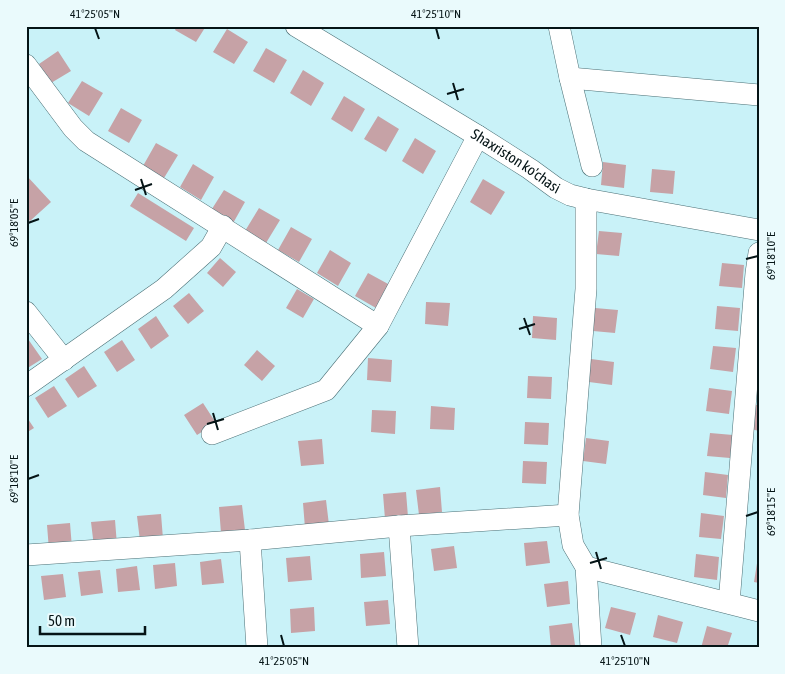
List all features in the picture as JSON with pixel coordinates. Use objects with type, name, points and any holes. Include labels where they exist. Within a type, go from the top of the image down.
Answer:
[{"type":"street","name":"Shaxriston ko'chasi","points":[[296,26],[478,136],[556,188],[586,198],[759,230]]},
{"type":"street","points":[[559,26],[592,166]]},
{"type":"street","points":[[26,65],[73,128],[86,141],[223,226],[378,326]]},
{"type":"street","points":[[570,78],[759,94]]},
{"type":"street","points":[[212,434],[326,390],[378,326],[478,136]]},
{"type":"street","points":[[586,198],[586,289],[568,516],[573,545],[586,567],[590,648]]},
{"type":"street","points":[[26,386],[164,289],[211,247],[223,226]]},
{"type":"street","points":[[729,603],[759,253]]},
{"type":"street","points":[[26,312],[64,360]]},
{"type":"street","points":[[26,555],[250,540],[399,526],[568,516]]},
{"type":"street","points":[[399,526],[408,648]]},
{"type":"street","points":[[250,540],[257,648]]},
{"type":"street","points":[[586,567],[759,611]]},
{"type":"building","points":[[177,26],[206,26],[196,42],[175,30]]},
{"type":"building","points":[[227,29],[248,42],[234,64],[213,52]]},
{"type":"building","points":[[266,48],[287,60],[274,83],[253,71]]},
{"type":"building","points":[[58,51],[71,71],[51,83],[39,64]]},
{"type":"building","points":[[303,70],[324,83],[311,106],[290,93]]},
{"type":"building","points":[[82,81],[103,93],[89,116],[68,103]]},
{"type":"building","points":[[344,96],[365,109],[352,132],[331,119]]},
{"type":"building","points":[[121,108],[142,120],[129,143],[108,131]]},
{"type":"building","points":[[378,116],[399,129],[386,152],[364,139]]},
{"type":"building","points":[[415,138],[436,151],[423,174],[402,161]]},
{"type":"building","points":[[156,143],[178,155],[164,178],[143,166]]},
{"type":"building","points":[[603,162],[626,165],[624,188],[601,185]]},
{"type":"building","points":[[193,164],[214,177],[201,200],[180,187]]},
{"type":"building","points":[[652,169],[675,171],[673,194],[650,192]]},
{"type":"building","points":[[26,175],[51,202],[30,221],[26,217]]},
{"type":"building","points":[[483,179],[505,192],[491,215],[470,202]]},
{"type":"building","points":[[224,190],[245,202],[232,225],[210,212]]},
{"type":"building","points":[[138,193],[194,228],[186,241],[130,206]]},
{"type":"building","points":[[259,208],[280,220],[266,243],[245,231]]},
{"type":"building","points":[[291,227],[312,239],[299,262],[278,250]]},
{"type":"building","points":[[599,231],[622,233],[619,256],[596,254]]},
{"type":"building","points":[[330,250],[351,263],[338,286],[317,273]]},
{"type":"building","points":[[220,258],[236,272],[223,287],[207,273]]},
{"type":"building","points":[[722,263],[744,265],[742,288],[719,286]]},
{"type":"building","points":[[368,273],[390,285],[376,308],[355,296]]},
{"type":"building","points":[[297,289],[314,299],[303,318],[286,308]]},
{"type":"building","points":[[189,293],[204,311],[188,324],[173,306]]},
{"type":"building","points":[[426,302],[450,303],[448,326],[425,324]]},
{"type":"building","points":[[717,306],[740,308],[738,331],[715,329]]},
{"type":"building","points":[[595,308],[618,310],[615,333],[593,331]]},
{"type":"building","points":[[156,316],[169,336],[151,349],[138,329]]},
{"type":"building","points":[[533,316],[557,318],[556,340],[532,338]]},
{"type":"building","points":[[28,339],[42,359],[26,369],[26,340]]},
{"type":"building","points":[[122,340],[135,360],[117,372],[104,352]]},
{"type":"building","points":[[713,346],[736,348],[733,372],[710,369]]},
{"type":"building","points":[[257,350],[275,366],[262,381],[244,365]]},
{"type":"building","points":[[368,358],[392,360],[391,382],[367,380]]},
{"type":"building","points":[[591,359],[614,362],[612,385],[589,382]]},
{"type":"building","points":[[84,366],[97,386],[78,398],[65,379]]},
{"type":"building","points":[[528,376],[552,377],[551,399],[527,398]]},
{"type":"building","points":[[54,386],[67,406],[48,418],[35,398]]},
{"type":"building","points":[[709,388],[732,391],[729,414],[706,411]]},
{"type":"building","points":[[203,403],[216,423],[197,435],[184,415]]},
{"type":"building","points":[[754,405],[759,405],[759,431],[751,429]]},
{"type":"building","points":[[431,406],[455,408],[454,430],[430,429]]},
{"type":"building","points":[[372,410],[396,411],[395,434],[371,432]]},
{"type":"building","points":[[26,416],[34,428],[26,433]]},
{"type":"building","points":[[525,422],[549,423],[548,445],[524,444]]},
{"type":"building","points":[[710,433],[733,435],[730,458],[707,456]]},
{"type":"building","points":[[586,438],[609,441],[606,464],[583,461]]},
{"type":"building","points":[[322,439],[324,464],[301,466],[298,441]]},
{"type":"building","points":[[523,461],[547,462],[546,484],[522,483]]},
{"type":"building","points":[[705,472],[728,475],[726,498],[703,495]]},
{"type":"building","points":[[440,487],[442,512],[419,515],[416,490]]},
{"type":"building","points":[[406,492],[408,517],[385,519],[383,494]]},
{"type":"building","points":[[326,500],[329,525],[305,528],[303,503]]},
{"type":"building","points":[[242,505],[245,530],[221,533],[219,507]]},
{"type":"building","points":[[701,513],[724,516],[721,539],[699,537]]},
{"type":"building","points":[[161,514],[163,539],[140,541],[137,516]]},
{"type":"building","points":[[115,520],[117,545],[94,547],[91,522]]},
{"type":"building","points":[[70,523],[72,548],[49,550],[47,525]]},
{"type":"building","points":[[547,541],[550,563],[526,566],[524,543]]},
{"type":"building","points":[[454,546],[457,568],[434,571],[431,549]]},
{"type":"building","points":[[384,552],[386,576],[361,578],[360,554]]},
{"type":"building","points":[[696,554],[719,557],[717,580],[694,577]]},
{"type":"building","points":[[310,556],[312,580],[288,582],[286,558]]},
{"type":"building","points":[[759,557],[759,583],[754,582]]},
{"type":"building","points":[[221,559],[224,583],[202,585],[200,562]]},
{"type":"building","points":[[175,563],[177,586],[155,589],[153,565]]},
{"type":"building","points":[[137,566],[140,590],[118,592],[116,569]]},
{"type":"building","points":[[100,570],[103,593],[81,596],[78,572]]},
{"type":"building","points":[[63,574],[66,597],[44,600],[41,576]]},
{"type":"building","points":[[568,581],[570,604],[547,607],[544,584]]},
{"type":"building","points":[[388,600],[390,624],[366,626],[364,602]]},
{"type":"building","points":[[314,607],[315,631],[291,633],[290,609]]},
{"type":"building","points":[[611,607],[636,613],[630,635],[605,628]]},
{"type":"building","points":[[658,615],[683,622],[677,643],[653,637]]},
{"type":"building","points":[[572,623],[575,645],[551,648],[549,626]]},
{"type":"building","points":[[707,626],[732,633],[727,648],[701,648]]}]
